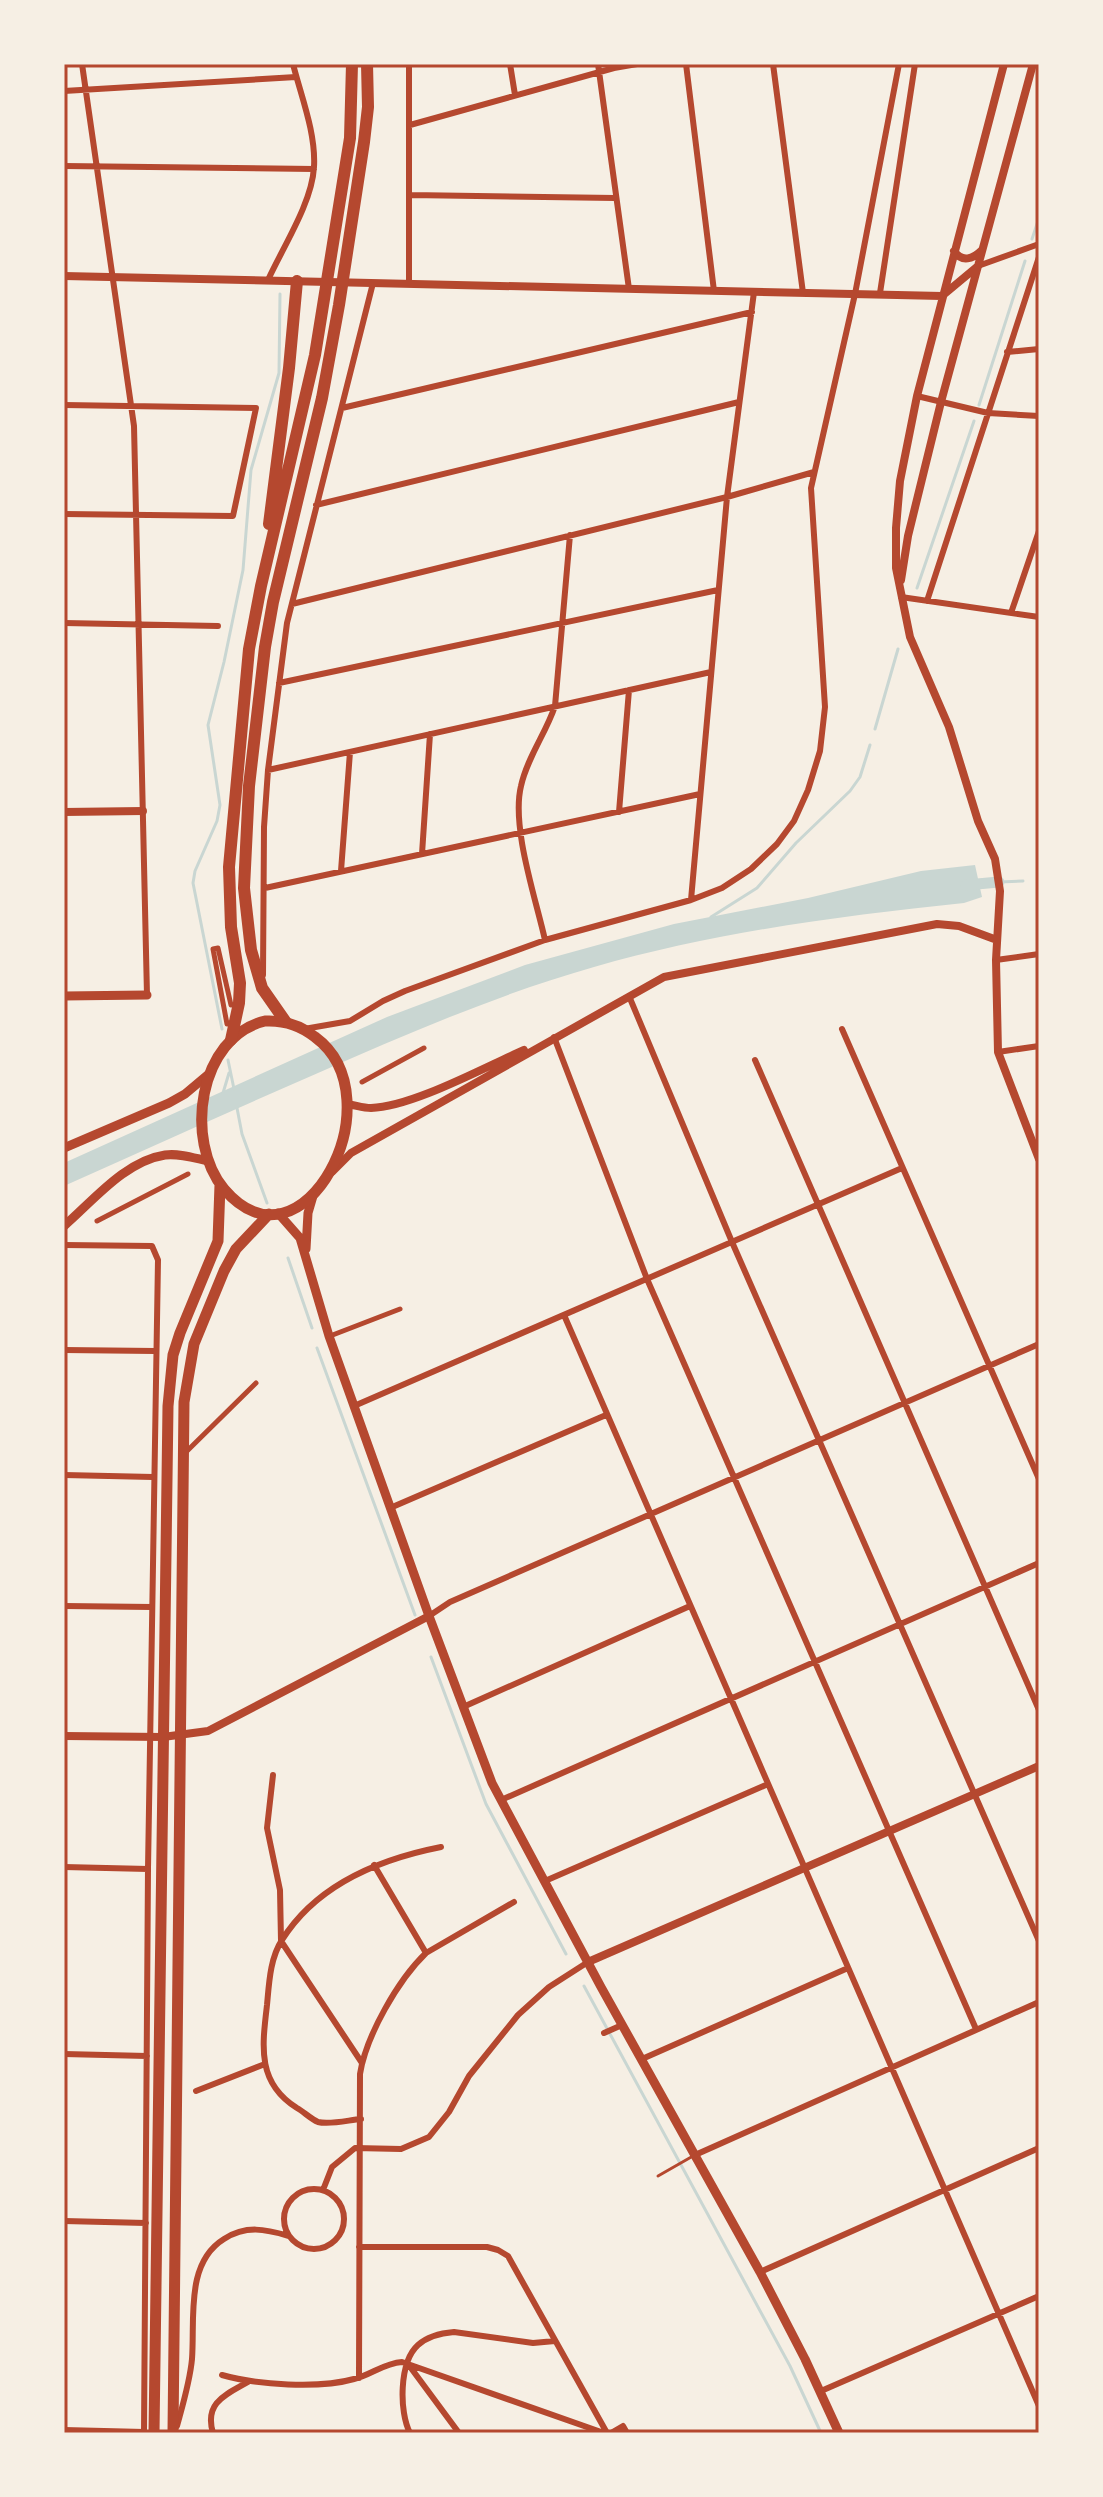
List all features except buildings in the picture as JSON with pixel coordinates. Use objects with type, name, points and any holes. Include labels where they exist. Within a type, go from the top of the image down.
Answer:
[{"type":"highway","points":[[274,1214],[240,1205],[220,1185],[208,1161],[202,1124],[210,1073],[231,1040],[236,1022],[240,983],[231,927],[229,867],[249,649],[261,586],[305,406],[324,304],[350,138],[352,64]]},
{"type":"highway","points":[[285,1021],[262,988],[251,950],[244,873],[249,786],[273,602],[322,398],[339,305],[363,153],[370,64]]},
{"type":"highway","points":[[261,586],[297,281]]},
{"type":"highway","points":[[174,2433],[182,1456],[186,1382],[194,1344],[236,1249],[274,1214],[301,1205],[313,1196],[329,1175],[343,1144],[347,1104],[338,1063],[326,1045],[304,1029],[285,1021],[265,1021],[248,1026],[231,1040]]},
{"type":"highway","points":[[147,2433],[157,1737],[169,1387],[180,1333],[218,1241],[220,1185]]},
{"type":"main road","points":[[64,996],[147,995]]},
{"type":"main road","points":[[64,1148],[169,1103],[210,1073]]},
{"type":"main road","points":[[64,1226],[114,1181],[150,1160],[174,1155],[208,1161]]},
{"type":"main road","points":[[306,1256],[308,1213],[313,1196]]},
{"type":"main road","points":[[274,1214],[296,1232],[306,1256],[329,1336],[390,1508],[463,1707],[501,1800],[760,2272],[839,2433]]},
{"type":"street","points":[[82,64],[132,406],[147,995]]},
{"type":"street","points":[[268,280],[308,194],[314,169],[314,150],[293,64]]},
{"type":"street","points":[[409,64],[409,284]]},
{"type":"street","points":[[510,64],[515,95]]},
{"type":"street","points":[[598,64],[629,289]]},
{"type":"street","points":[[410,125],[637,64]]},
{"type":"street","points":[[686,64],[714,291]]},
{"type":"street","points":[[773,64],[803,293]]},
{"type":"street","points":[[304,1029],[350,1021],[405,991],[545,940],[691,900],[737,879],[777,844],[794,821],[820,751],[825,707],[823,637],[811,494],[814,472],[855,294],[899,64]]},
{"type":"street","points":[[880,293],[915,64]]},
{"type":"street","points":[[1004,64],[917,396],[900,481],[896,568],[915,650],[959,751],[978,821],[995,859],[999,882],[996,960],[998,1052],[1039,1159]]},
{"type":"street","points":[[900,593],[908,536],[941,402],[1033,64]]},
{"type":"street","points":[[64,91],[296,77]]},
{"type":"street","points":[[64,166],[314,169]]},
{"type":"street","points":[[410,195],[615,198]]},
{"type":"street","points":[[64,276],[942,296],[978,266],[1039,244]]},
{"type":"street","points":[[954,251],[959,257],[969,259],[982,250]]},
{"type":"street","points":[[927,601],[1039,257]]},
{"type":"street","points":[[262,988],[265,951],[264,827],[279,683],[292,604],[373,283]]},
{"type":"street","points":[[691,900],[727,497],[754,292]]},
{"type":"street","points":[[342,408],[752,312]]},
{"type":"street","points":[[1007,352],[1039,349]]},
{"type":"street","points":[[917,396],[988,413],[1039,416]]},
{"type":"street","points":[[316,505],[739,402]]},
{"type":"street","points":[[64,405],[256,408],[233,516],[64,514]]},
{"type":"street","points":[[292,604],[727,497],[814,472]]},
{"type":"street","points":[[1011,613],[1039,531]]},
{"type":"street","points":[[545,940],[521,833],[520,787],[555,706],[570,535]]},
{"type":"street","points":[[279,683],[718,590]]},
{"type":"street","points":[[900,593],[927,601],[1039,617]]},
{"type":"street","points":[[64,623],[218,626]]},
{"type":"street","points":[[268,770],[711,672]]},
{"type":"street","points":[[619,812],[629,690]]},
{"type":"street","points":[[422,854],[430,734]]},
{"type":"street","points":[[341,871],[350,752]]},
{"type":"street","points":[[265,888],[700,794]]},
{"type":"street","points":[[64,812],[143,811]]},
{"type":"street","points":[[329,1175],[351,1153],[664,977],[925,926],[950,924],[997,940]]},
{"type":"street","points":[[231,1005],[218,948],[213,949],[227,1024],[236,1022]]},
{"type":"street","points":[[996,960],[1039,954]]},
{"type":"street","points":[[629,996],[732,1242],[1039,1941]]},
{"type":"street","points":[[842,1029],[1039,1479]]},
{"type":"street","points":[[347,1104],[369,1108],[415,1098],[554,1037]]},
{"type":"street","points":[[554,1037],[647,1279],[976,2029]]},
{"type":"street","points":[[998,1052],[1039,1046]]},
{"type":"street","points":[[362,1082],[424,1048]]},
{"type":"street","points":[[755,1060],[1039,1710]]},
{"type":"street","points":[[354,1406],[902,1168]]},
{"type":"street","points":[[97,1221],[188,1174]]},
{"type":"street","points":[[64,1245],[152,1246],[158,1260],[152,1607],[157,1737],[148,1869],[147,2433],[64,2430]]},
{"type":"street","points":[[329,1336],[400,1309]]},
{"type":"street","points":[[564,1315],[1039,2406]]},
{"type":"street","points":[[64,1736],[157,1737],[208,1731],[429,1616],[450,1602],[1039,1344]]},
{"type":"street","points":[[64,1350],[155,1351]]},
{"type":"street","points":[[182,1456],[256,1383]]},
{"type":"street","points":[[390,1508],[606,1415]]},
{"type":"street","points":[[64,1475],[153,1477]]},
{"type":"street","points":[[501,1800],[1039,1563]]},
{"type":"street","points":[[64,1606],[152,1607]]},
{"type":"street","points":[[463,1707],[690,1606]]},
{"type":"street","points":[[323,2190],[332,2167],[339,2159],[361,2147],[401,2149],[429,2137],[444,2120],[469,2076],[518,2015],[549,1987],[588,1962],[1039,1766]]},
{"type":"street","points":[[273,1775],[267,1828],[280,1890],[281,1941],[268,1993],[263,2041],[265,2064],[276,2091],[319,2122],[361,2119]]},
{"type":"street","points":[[545,1881],[768,1784]]},
{"type":"street","points":[[281,1941],[321,1897],[348,1878],[402,1855],[441,1847]]},
{"type":"street","points":[[374,1865],[426,1953]]},
{"type":"street","points":[[64,1867],[148,1869]]},
{"type":"street","points":[[359,2378],[364,2052],[389,2004],[415,1964],[426,1953],[514,1902]]},
{"type":"street","points":[[281,1941],[362,2063]]},
{"type":"street","points":[[642,2059],[848,1968]]},
{"type":"street","points":[[695,2155],[1039,2002]]},
{"type":"street","points":[[608,2031],[622,2025]]},
{"type":"street","points":[[64,2054],[147,2056]]},
{"type":"street","points":[[196,2091],[265,2064]]},
{"type":"street","points":[[760,2272],[1039,2148]]},
{"type":"street","points":[[174,2433],[191,2367],[195,2292],[202,2262],[219,2242],[234,2233],[256,2228],[289,2236],[302,2247],[312,2250],[331,2245],[343,2230],[344,2210],[332,2194],[323,2190],[303,2191],[288,2204],[284,2224],[289,2236]]},
{"type":"street","points":[[64,2221],[146,2223]]},
{"type":"street","points":[[359,2247],[487,2247],[508,2256],[607,2433]]},
{"type":"street","points":[[821,2391],[1039,2296]]},
{"type":"street","points":[[410,2433],[402,2399],[408,2364],[418,2345],[442,2333],[454,2332],[533,2343],[555,2341]]},
{"type":"street","points":[[222,2375],[248,2382],[336,2384],[359,2378],[383,2365],[402,2362],[607,2433],[623,2426],[627,2433]]},
{"type":"street","points":[[408,2364],[459,2433]]},
{"type":"street","points":[[213,2433],[210,2415],[215,2401],[248,2382]]},
{"type":"lane","points":[[658,2176],[695,2155]]},
{"type":"shaded area","points":[[975,865],[982,897],[964,903],[824,920],[685,944],[524,989],[386,1043],[64,1186],[64,1163],[387,1017],[525,965],[674,924],[808,898],[921,871]]},
{"type":"waterway","points":[[1032,239],[1039,218]]},
{"type":"waterway","points":[[979,405],[1025,261]]},
{"type":"waterway","points":[[222,1029],[193,883],[220,805],[208,725],[243,570],[251,470],[279,373],[280,294]]},
{"type":"waterway","points":[[917,588],[974,421]]},
{"type":"waterway","points":[[875,729],[898,649]]},
{"type":"waterway","points":[[711,917],[757,888],[796,843],[850,791],[860,777],[870,745]]},
{"type":"waterway","points":[[999,882],[1023,881]]},
{"type":"waterway","points":[[966,885],[999,882]]},
{"type":"waterway","points":[[228,1060],[234,1089]]},
{"type":"waterway","points":[[223,1093],[229,1073]]},
{"type":"waterway","points":[[237,1108],[242,1134],[267,1203]]},
{"type":"waterway","points":[[288,1258],[312,1328]]},
{"type":"waterway","points":[[317,1348],[415,1615]]},
{"type":"waterway","points":[[431,1657],[486,1804],[566,1954]]},
{"type":"waterway","points":[[584,1986],[790,2366],[821,2433]]}]
